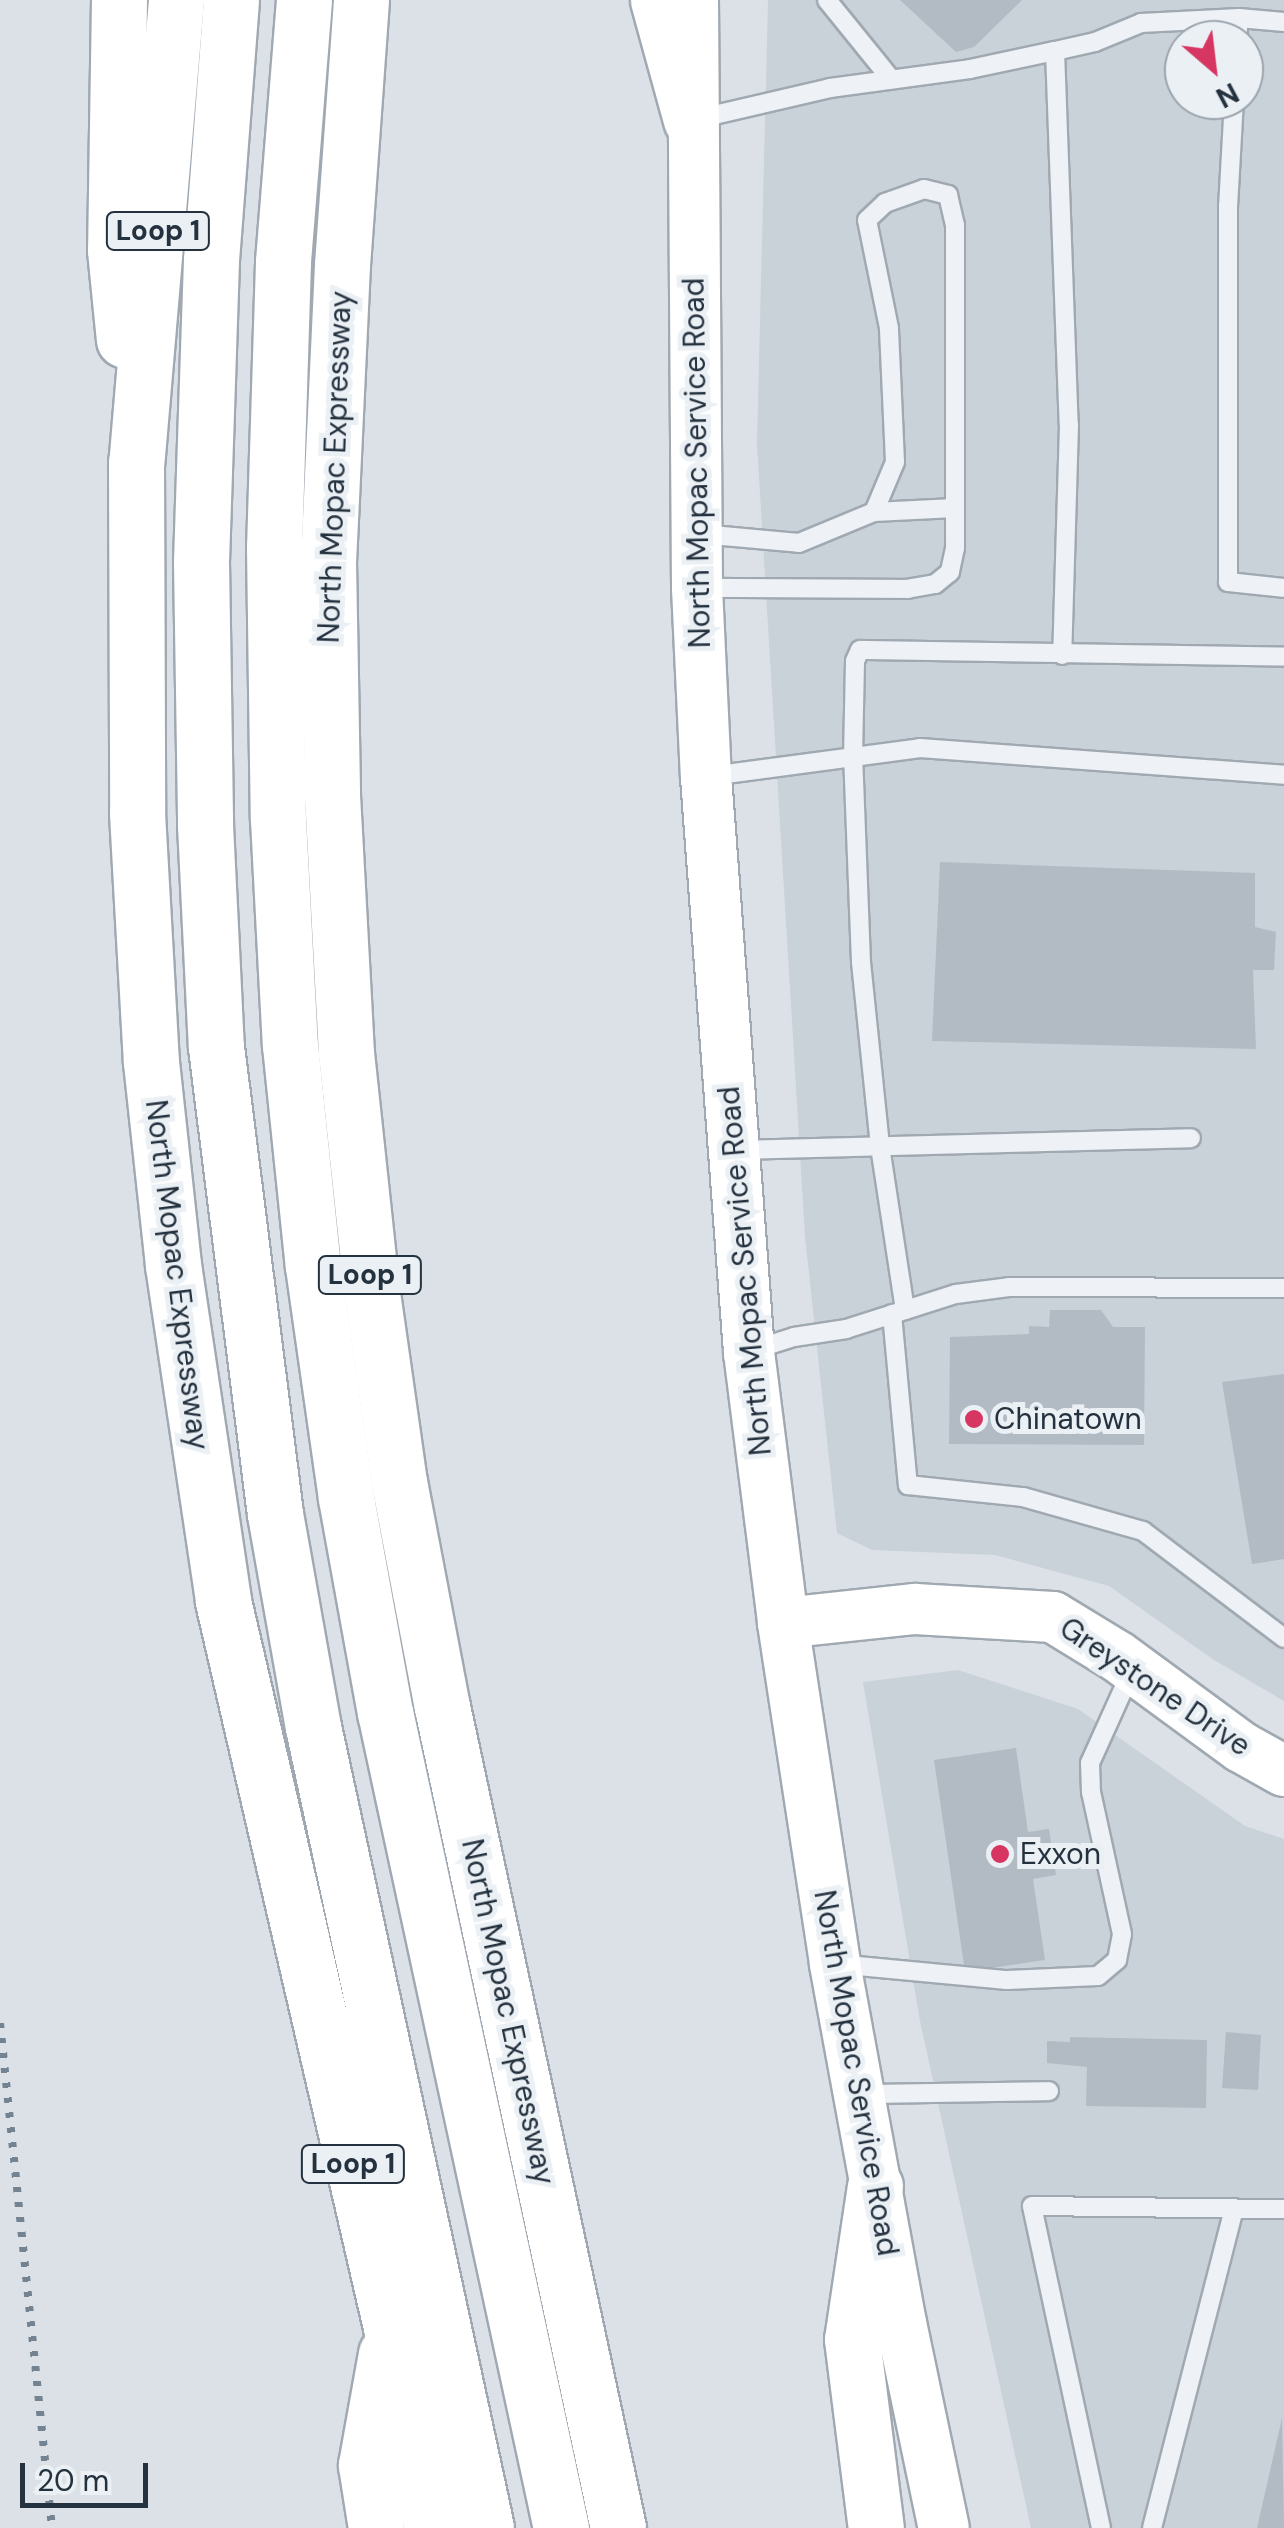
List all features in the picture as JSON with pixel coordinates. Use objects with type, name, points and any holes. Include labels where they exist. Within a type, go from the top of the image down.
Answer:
[{"type":"highway","points":[[118,0],[115,250],[136,462]]},
{"type":"highway","name":"North Mopac Expressway","points":[[176,0],[136,462],[138,813],[150,1062],[178,1304],[223,1602],[391,2327],[432,2528]]},
{"type":"highway","points":[[232,0],[211,260],[201,562],[204,825],[216,1047],[275,1514],[314,1727],[486,2528]]},
{"type":"highway","points":[[304,0],[283,262],[274,547],[278,818],[290,1045],[313,1266],[363,1596],[561,2528]]},
{"type":"highway","name":"North Mopac Expressway","points":[[361,0],[342,265],[328,561],[332,795],[346,1053],[370,1279],[399,1482],[442,1707],[618,2528]]},
{"type":"highway","points":[[658,0],[691,120]]},
{"type":"highway","points":[[875,2186],[852,2339],[876,2528]]},
{"type":"highway","points":[[376,2528],[366,2465],[391,2327]]},
{"type":"main road","name":"North Mopac Service Road","points":[[693,0],[697,588],[706,777],[748,1352],[783,1624],[835,1964],[944,2528]]},
{"type":"main road","name":"Greystone Drive","points":[[783,1624],[915,1610],[1052,1618],[1241,1747],[1284,1771]]},
{"type":"lane","points":[[827,0],[891,79]]},
{"type":"lane","points":[[691,120],[830,88],[1055,51],[1096,42],[1141,22],[1238,18],[1284,22]]},
{"type":"lane","points":[[1055,51],[1069,425],[1062,655]]},
{"type":"lane","points":[[1233,120],[1228,206],[1228,582],[1284,588]]},
{"type":"lane","points":[[697,588],[908,589],[935,584],[950,572],[955,508],[955,226],[948,195],[924,190],[884,203],[867,220],[889,328],[895,462],[874,512]]},
{"type":"lane","points":[[695,534],[799,543],[874,512],[955,508]]},
{"type":"lane","points":[[1284,657],[860,650],[855,661],[852,757],[860,962],[898,1312],[908,1485],[1023,1497],[1143,1530],[1284,1638]]},
{"type":"lane","points":[[706,777],[920,748],[1284,776]]},
{"type":"lane","points":[[732,1150],[1191,1138]]},
{"type":"lane","points":[[748,1352],[956,1294],[1008,1287],[1284,1288]]},
{"type":"lane","points":[[835,1964],[1006,1980],[1098,1976],[1117,1960],[1122,1934],[1091,1792],[1090,1762],[1132,1670]]},
{"type":"lane","points":[[858,2094],[1048,2091]]},
{"type":"lane","points":[[1101,2528],[1032,2206],[1284,2208]]},
{"type":"lane","points":[[1152,2528],[1234,2208]]},
{"type":"shaded area","points":[[768,0],[1284,0],[1284,1701],[1214,1660],[1109,1586],[995,1555],[872,1550],[837,1533],[805,1236],[757,444]]},
{"type":"shaded area","points":[[958,1670],[1078,1709],[1245,1826],[1284,1839],[1284,2528],[1031,2528],[920,2021],[863,1682]]},
{"type":"building","points":[[900,0],[1022,0],[974,47],[956,52]]},
{"type":"building","points":[[940,862],[1255,873],[1255,927],[1276,932],[1274,970],[1253,970],[1256,1049],[932,1041]]},
{"type":"building","points":[[1050,1310],[1101,1310],[1113,1327],[1145,1327],[1144,1445],[949,1444],[950,1337],[1029,1334],[1029,1326],[1049,1327]]},
{"type":"building","points":[[1284,1374],[1284,1559],[1252,1564],[1222,1382]]},
{"type":"building","name":"Exxon","points":[[1016,1748],[1028,1832],[1049,1829],[1056,1875],[1033,1879],[1045,1960],[965,1972],[934,1760]]},
{"type":"building","points":[[1226,2032],[1261,2035],[1258,2090],[1222,2088]]},
{"type":"building","points":[[1070,2037],[1207,2040],[1206,2108],[1086,2106],[1087,2067],[1047,2063],[1047,2041],[1070,2042]]},
{"type":"building","points":[[1282,2418],[1284,2528],[1257,2528]]},
{"type":"railway","points":[[0,2023],[52,2528]]},
{"type":"place","name":"Chinatown","points":[[974,1419]]},
{"type":"place","name":"Exxon","points":[[1000,1854]]}]
